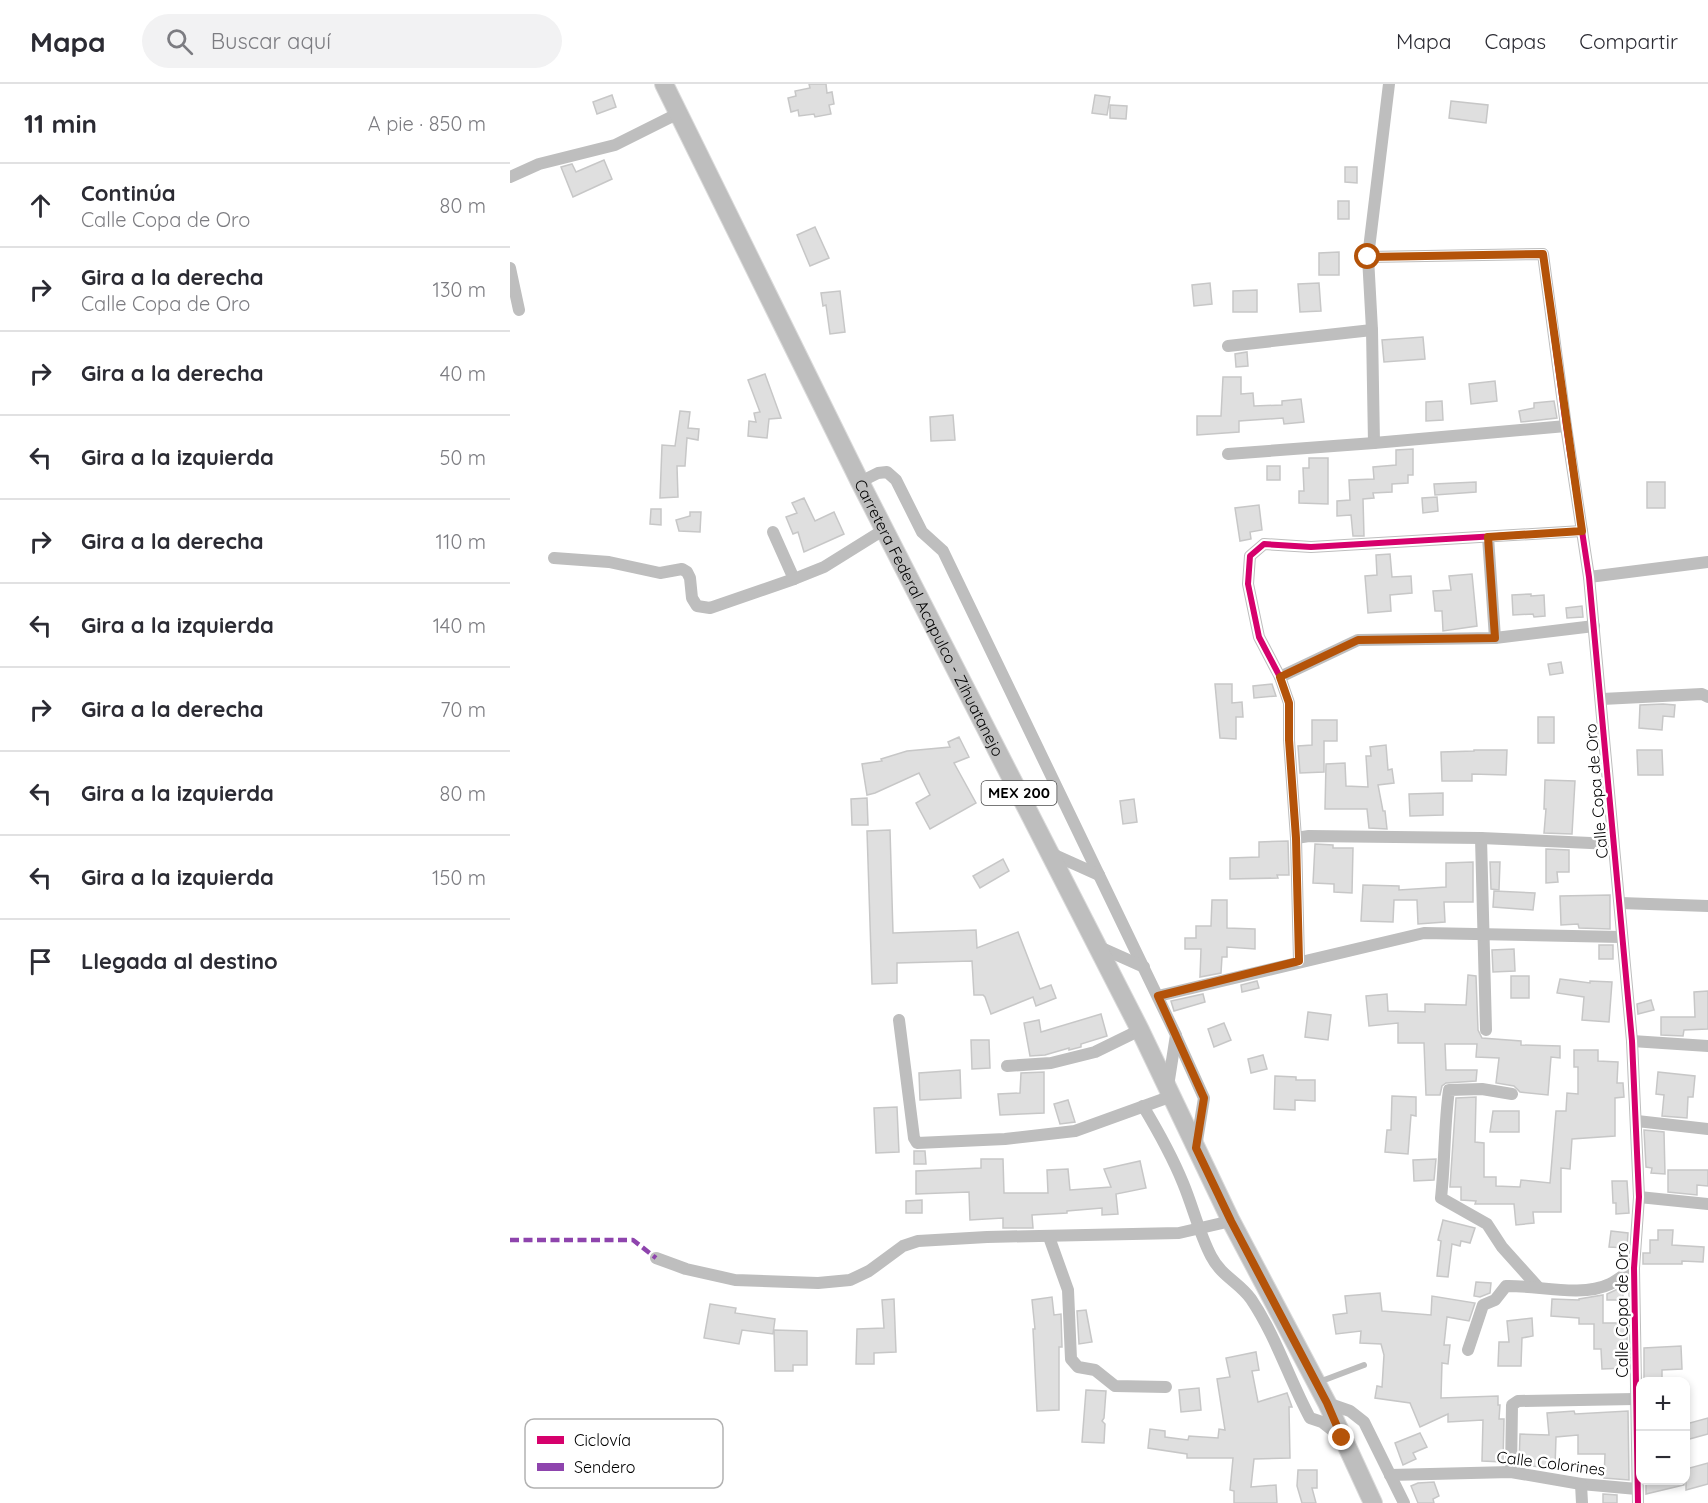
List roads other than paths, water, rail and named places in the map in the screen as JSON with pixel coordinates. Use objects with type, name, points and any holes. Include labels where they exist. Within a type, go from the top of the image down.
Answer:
[{"type":"main road","name":"Carretera Federal Acapulco - Zihuatanejo","points":[[664,84],[860,482],[1140,1030],[1231,1221],[1327,1403],[1373,1503]]},
{"type":"street","points":[[1374,443],[1368,257],[1389,84]]},
{"type":"street","points":[[510,177],[539,164],[615,145],[679,113]]},
{"type":"street","name":"Calle Copa de Oro","points":[[1368,257],[1543,254],[1589,577],[1632,1041],[1639,1197],[1634,1268],[1638,1503]]},
{"type":"street","points":[[510,268],[519,310]]},
{"type":"street","points":[[1228,346],[1372,330]]},
{"type":"street","points":[[1228,454],[1566,426]]},
{"type":"street","points":[[860,482],[878,473],[887,472],[896,480],[922,532],[942,551],[1158,996],[1204,1098],[1196,1148]]},
{"type":"street","points":[[554,558],[609,562],[660,573],[682,569],[690,578],[692,598],[697,606],[710,608],[824,567],[885,529]]},
{"type":"street","points":[[1299,961],[1289,703],[1280,677],[1258,638],[1248,584],[1250,556],[1264,544],[1311,547],[1582,531]]},
{"type":"street","points":[[772,532],[794,579]]},
{"type":"street","points":[[1488,537],[1495,638]]},
{"type":"street","points":[[1589,577],[1708,562]]},
{"type":"street","points":[[1280,677],[1358,640],[1495,638],[1594,626]]},
{"type":"street","points":[[1602,699],[1702,694],[1708,697]]},
{"type":"street","points":[[1296,838],[1309,836],[1481,838],[1613,844]]},
{"type":"street","points":[[1481,838],[1486,1030]]},
{"type":"street","points":[[1050,853],[1099,875]]},
{"type":"street","points":[[1620,903],[1708,906]]},
{"type":"street","points":[[1158,996],[1424,933],[1621,936]]},
{"type":"street","points":[[1097,946],[1144,968]]},
{"type":"street","points":[[899,1020],[914,1138],[917,1143],[1005,1139],[1075,1131],[1143,1106],[1169,1091],[1176,1035]]},
{"type":"street","points":[[1007,1066],[1051,1064],[1095,1052],[1140,1030]]},
{"type":"street","points":[[1632,1041],[1708,1046]]},
{"type":"street","points":[[1512,1094],[1482,1089],[1449,1090],[1441,1198],[1487,1224],[1502,1247],[1538,1287]]},
{"type":"street","points":[[1143,1106],[1183,1183],[1217,1268],[1250,1297],[1275,1341],[1310,1418],[1322,1422],[1342,1438]]},
{"type":"street","points":[[1637,1121],[1708,1129]]},
{"type":"street","points":[[1639,1197],[1708,1204]]},
{"type":"street","points":[[656,1258],[686,1269],[735,1280],[818,1283],[850,1280],[869,1271],[903,1246],[918,1241],[987,1237],[1179,1233],[1231,1221]]},
{"type":"street","points":[[1049,1237],[1068,1290],[1071,1359],[1078,1367],[1095,1370],[1114,1386],[1166,1387]]},
{"type":"street","points":[[1468,1350],[1483,1305],[1495,1300],[1506,1286],[1583,1290],[1609,1284],[1634,1268]]},
{"type":"street","points":[[1511,1472],[1512,1406],[1518,1401],[1635,1399]]},
{"type":"street","points":[[1327,1403],[1350,1411],[1364,1422],[1404,1503]]},
{"type":"street","name":"Calle Colorines","points":[[1390,1474],[1511,1472],[1581,1484],[1637,1488]]},
{"type":"street","points":[[1581,1484],[1582,1503]]},
{"type":"lane","points":[[1316,1383],[1364,1365]]}]
